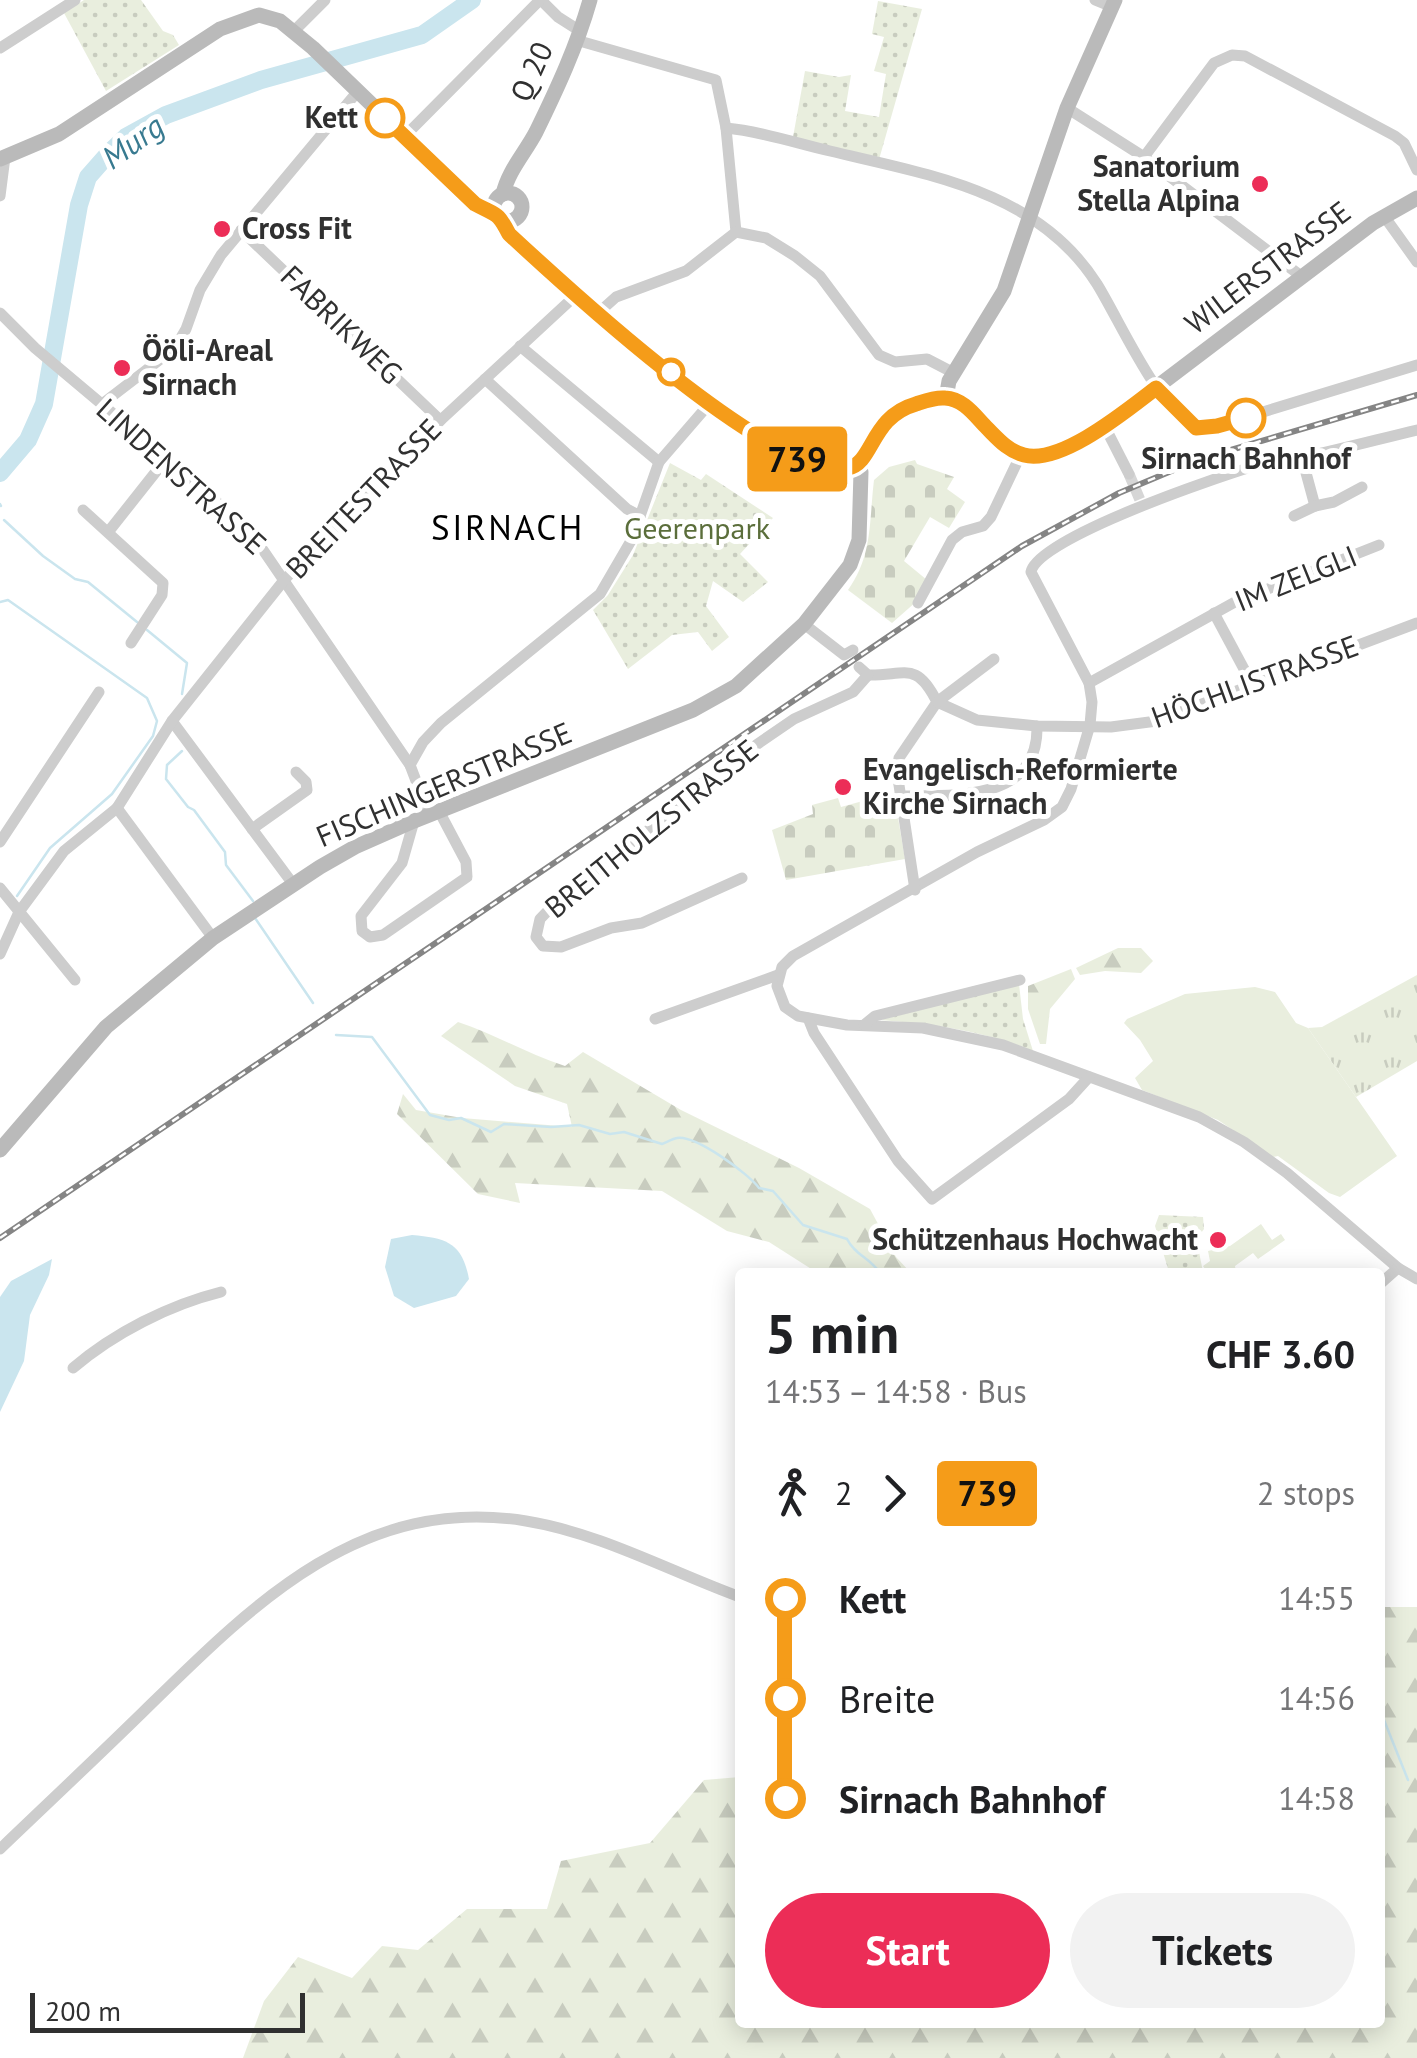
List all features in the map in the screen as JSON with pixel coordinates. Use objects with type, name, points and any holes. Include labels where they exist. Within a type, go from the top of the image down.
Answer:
[{"type":"main road","name":"Q 20","points":[[504,207],[518,164],[549,105],[590,0]]},
{"type":"main road","points":[[946,398],[954,373],[1004,291],[1067,108],[1114,3]]},
{"type":"main road","points":[[2,158],[59,134],[258,7],[313,48],[468,195],[504,207],[518,243],[575,296],[762,442],[794,458],[832,468],[857,465],[881,425],[893,414],[918,403],[946,398],[966,406],[998,439],[1022,454],[1052,453],[1104,424]]},
{"type":"main road","name":"WILERSTRASSE","points":[[1104,424],[1384,216],[1417,198]]},
{"type":"main road","name":"FISCHINGERSTRASSE","points":[[0,1150],[106,1027],[213,938],[293,884],[355,847],[722,696],[759,667],[804,624],[856,552],[861,518],[861,472],[857,465]]},
{"type":"street","points":[[0,48],[75,0]]},
{"type":"street","points":[[293,32],[325,0]]},
{"type":"street","points":[[404,136],[540,0],[578,36],[716,80],[726,128],[736,232]]},
{"type":"street","points":[[1095,0],[1114,3]]},
{"type":"street","points":[[1144,157],[1206,72],[1220,59],[1245,56],[1395,136],[1404,143],[1417,170]]},
{"type":"street","points":[[102,404],[175,348],[200,290],[242,230],[358,91]]},
{"type":"street","points":[[1067,108],[1144,157],[1301,276]]},
{"type":"street","points":[[726,128],[948,180],[1050,228],[1075,253],[1156,388],[1189,424],[1210,428],[1417,365]]},
{"type":"street","points":[[0,196],[2,158]]},
{"type":"street","points":[[1384,216],[1417,262]]},
{"type":"street","name":"FABRIKWEG","points":[[242,230],[440,420]]},
{"type":"street","points":[[597,314],[616,297],[686,271],[736,232],[766,238],[820,276],[879,356],[894,362],[927,359],[954,373]]},
{"type":"street","name":"BREITESTRASSE","points":[[0,954],[19,912],[64,851],[117,808],[172,721],[285,579],[440,420],[575,296]]},
{"type":"street","name":"LINDENSTRASSE","points":[[0,313],[10,327],[224,508],[261,546],[410,765],[427,816],[466,862],[467,877],[382,934],[370,937],[362,931],[361,916],[402,863],[427,816]]},
{"type":"street","points":[[520,346],[659,462]]},
{"type":"street","points":[[485,379],[627,509],[640,516]]},
{"type":"street","points":[[410,765],[423,742],[441,724],[600,594],[622,561],[659,462],[710,402]]},
{"type":"street","points":[[1104,424],[1128,474]]},
{"type":"street","points":[[656,1019],[778,975],[793,956],[1062,807],[1090,725],[1092,702],[1088,684],[1035,583],[1031,566],[1055,546],[1141,503],[1260,465],[1417,430]]},
{"type":"street","points":[[918,604],[952,540],[962,532],[983,526],[991,517],[1022,454]]},
{"type":"street","name":"IM ZELGLI","points":[[1302,458],[1315,506]]},
{"type":"street","points":[[108,531],[166,459]]},
{"type":"street","name":"IM ZELGLI","points":[[1294,516],[1362,487]]},
{"type":"street","points":[[83,510],[163,583],[162,595],[131,643]]},
{"type":"street","name":"IM ZELGLI","points":[[1088,684],[1214,613],[1269,587],[1379,545]]},
{"type":"street","points":[[1214,613],[1252,684]]},
{"type":"street","name":"HÖCHLISTRASSE","points":[[863,671],[917,674],[928,684],[937,702],[977,720],[1037,726],[1118,727],[1156,721],[1417,622]]},
{"type":"street","points":[[804,624],[848,652]]},
{"type":"street","points":[[915,890],[899,796],[899,758],[937,702],[994,659]]},
{"type":"street","name":"BREITHOLZSTRASSE","points":[[742,878],[642,923],[611,928],[561,947],[543,946],[536,937],[540,919],[565,893],[636,840],[708,778],[794,719],[852,692],[863,671]]},
{"type":"street","points":[[0,842],[99,692]]},
{"type":"street","points":[[172,721],[293,884]]},
{"type":"street","points":[[899,796],[974,794],[997,786],[1016,776],[1030,762],[1037,726]]},
{"type":"street","points":[[252,829],[308,790],[308,784],[296,772]]},
{"type":"street","points":[[117,808],[213,938]]},
{"type":"street","points":[[0,888],[74,980]]},
{"type":"street","points":[[778,975],[779,994],[785,1007],[808,1018],[969,1036],[1199,1117],[1244,1142],[1324,1203],[1398,1268],[1417,1279]]},
{"type":"street","points":[[864,1025],[875,1016],[1020,980]]},
{"type":"street","points":[[808,1018],[898,1161],[932,1199],[1068,1099],[1089,1077]]},
{"type":"street","points":[[1385,1280],[1398,1268]]},
{"type":"street","points":[[73,1368],[152,1318],[221,1292]]},
{"type":"street","points":[[0,1848],[254,1607],[314,1563],[377,1534],[466,1517],[524,1521],[561,1528],[610,1545],[735,1595]]},
{"type":"green space","points":[[84,0],[141,0],[163,31],[173,35],[179,45],[106,91],[64,13]]},
{"type":"green space","points":[[878,1],[922,9],[878,163],[793,137],[805,71],[839,77],[851,75],[845,111],[879,117],[886,74],[874,71],[884,37],[872,34]]},
{"type":"green space","points":[[915,460],[954,477],[947,489],[965,502],[949,528],[930,517],[904,561],[927,580],[917,601],[892,623],[848,590],[866,551],[874,480],[889,467]]},
{"type":"green space","name":"Geerenpark","points":[[670,463],[701,480],[706,474],[773,518],[740,554],[768,582],[743,602],[713,581],[706,606],[729,637],[712,651],[698,632],[672,635],[628,669],[593,610],[608,595],[633,555]]},
{"type":"green space","points":[[838,798],[841,807],[870,799],[895,800],[905,859],[786,880],[772,830],[813,814],[812,805]]},
{"type":"green space","points":[[1118,948],[1141,948],[1153,961],[1141,973],[1105,971],[1080,975],[1076,968]]},
{"type":"green space","points":[[1071,969],[1075,979],[1050,1009],[1046,1044],[1040,1044],[1028,1009],[1028,986]]},
{"type":"green space","points":[[1417,975],[1417,1061],[1356,1097],[1308,1028],[1322,1027]]},
{"type":"green space","points":[[1019,984],[1023,1019],[1033,1051],[958,1030],[880,1020]]},
{"type":"green space","points":[[1255,987],[1275,992],[1296,1023],[1308,1028],[1397,1156],[1340,1197],[1218,1120],[1142,1090],[1135,1078],[1153,1061],[1124,1023],[1127,1019],[1185,994]]},
{"type":"green space","points":[[458,1022],[565,1066],[583,1052],[681,1110],[799,1168],[870,1209],[906,1268],[810,1268],[769,1242],[727,1231],[662,1191],[515,1183],[520,1203],[478,1194],[397,1114],[403,1094],[416,1110],[572,1127],[567,1104],[515,1086],[441,1036]]},
{"type":"green space","points":[[1159,1215],[1203,1217],[1199,1244],[1202,1268],[1168,1268],[1155,1226]]},
{"type":"green space","points":[[1261,1224],[1272,1240],[1281,1234],[1285,1240],[1258,1259],[1253,1253],[1235,1268],[1204,1268],[1210,1261],[1208,1251],[1230,1246]]},
{"type":"green space","points":[[1385,1607],[1417,1607],[1417,2058],[243,2058],[264,2001],[298,1957],[352,1978],[382,1946],[418,1950],[467,1909],[547,1909],[561,1861],[650,1843],[704,1780],[735,1777],[735,2028],[1385,2028]]},
{"type":"water","points":[[412,1235],[444,1241],[457,1250],[469,1279],[456,1296],[414,1308],[394,1296],[385,1267],[391,1239]]},
{"type":"water","points":[[52,1259],[49,1275],[30,1315],[24,1361],[0,1412],[0,1297],[11,1281]]},
{"type":"waterway","name":"Murg","points":[[0,473],[28,440],[44,404],[79,205],[88,177],[110,152],[126,137],[166,115],[261,80],[422,35],[472,0]]},
{"type":"waterway","points":[[4,520],[43,556],[75,579],[88,582],[137,622]]},
{"type":"waterway","points":[[0,602],[8,600],[147,698],[157,721],[153,736],[112,794],[50,848],[17,896]]},
{"type":"waterway","points":[[147,630],[187,663],[182,694]]},
{"type":"waterway","points":[[182,751],[167,765],[166,779],[225,852],[226,865],[253,901]]},
{"type":"waterway","points":[[255,918],[313,1003]]},
{"type":"waterway","points":[[336,1035],[372,1037],[430,1115],[449,1120],[461,1118],[491,1132],[504,1124],[579,1125],[610,1134],[624,1132],[662,1144],[677,1138],[696,1143],[734,1165],[759,1188],[773,1191],[803,1225],[847,1239],[875,1268]]},
{"type":"waterway","points":[[1385,1722],[1408,1780]]},
{"type":"tunnel","points":[[1129,474],[1140,500]]},
{"type":"railway","points":[[0,1238],[1022,546],[1119,493],[1200,459],[1417,395]]},
{"type":"bus line","name":"739","points":[[385,118],[475,204],[494,210],[505,221],[509,234],[575,296],[742,428],[794,458],[819,466],[851,468],[862,461],[881,425],[893,414],[939,398],[961,402],[1004,445],[1031,456],[1045,456],[1067,447],[1156,388],[1196,428],[1246,418]]},
{"type":"place","name":"Kett","points":[[385,118]]},
{"type":"place","name":"Sanatorium Stella Alpina","points":[[1260,184]]},
{"type":"place","name":"Cross Fit","points":[[222,229]]},
{"type":"place","name":"Ööli-Areal Sirnach","points":[[122,368]]},
{"type":"place","name":"Sirnach Bahnhof","points":[[1246,418]]},
{"type":"place","name":"Evangelisch-Reformierte Kirche Sirnach","points":[[843,787]]},
{"type":"place","name":"Schützenhaus Hochwacht","points":[[1218,1240]]},
{"type":"district","name":"SIRNACH","points":[[508,528]]}]
